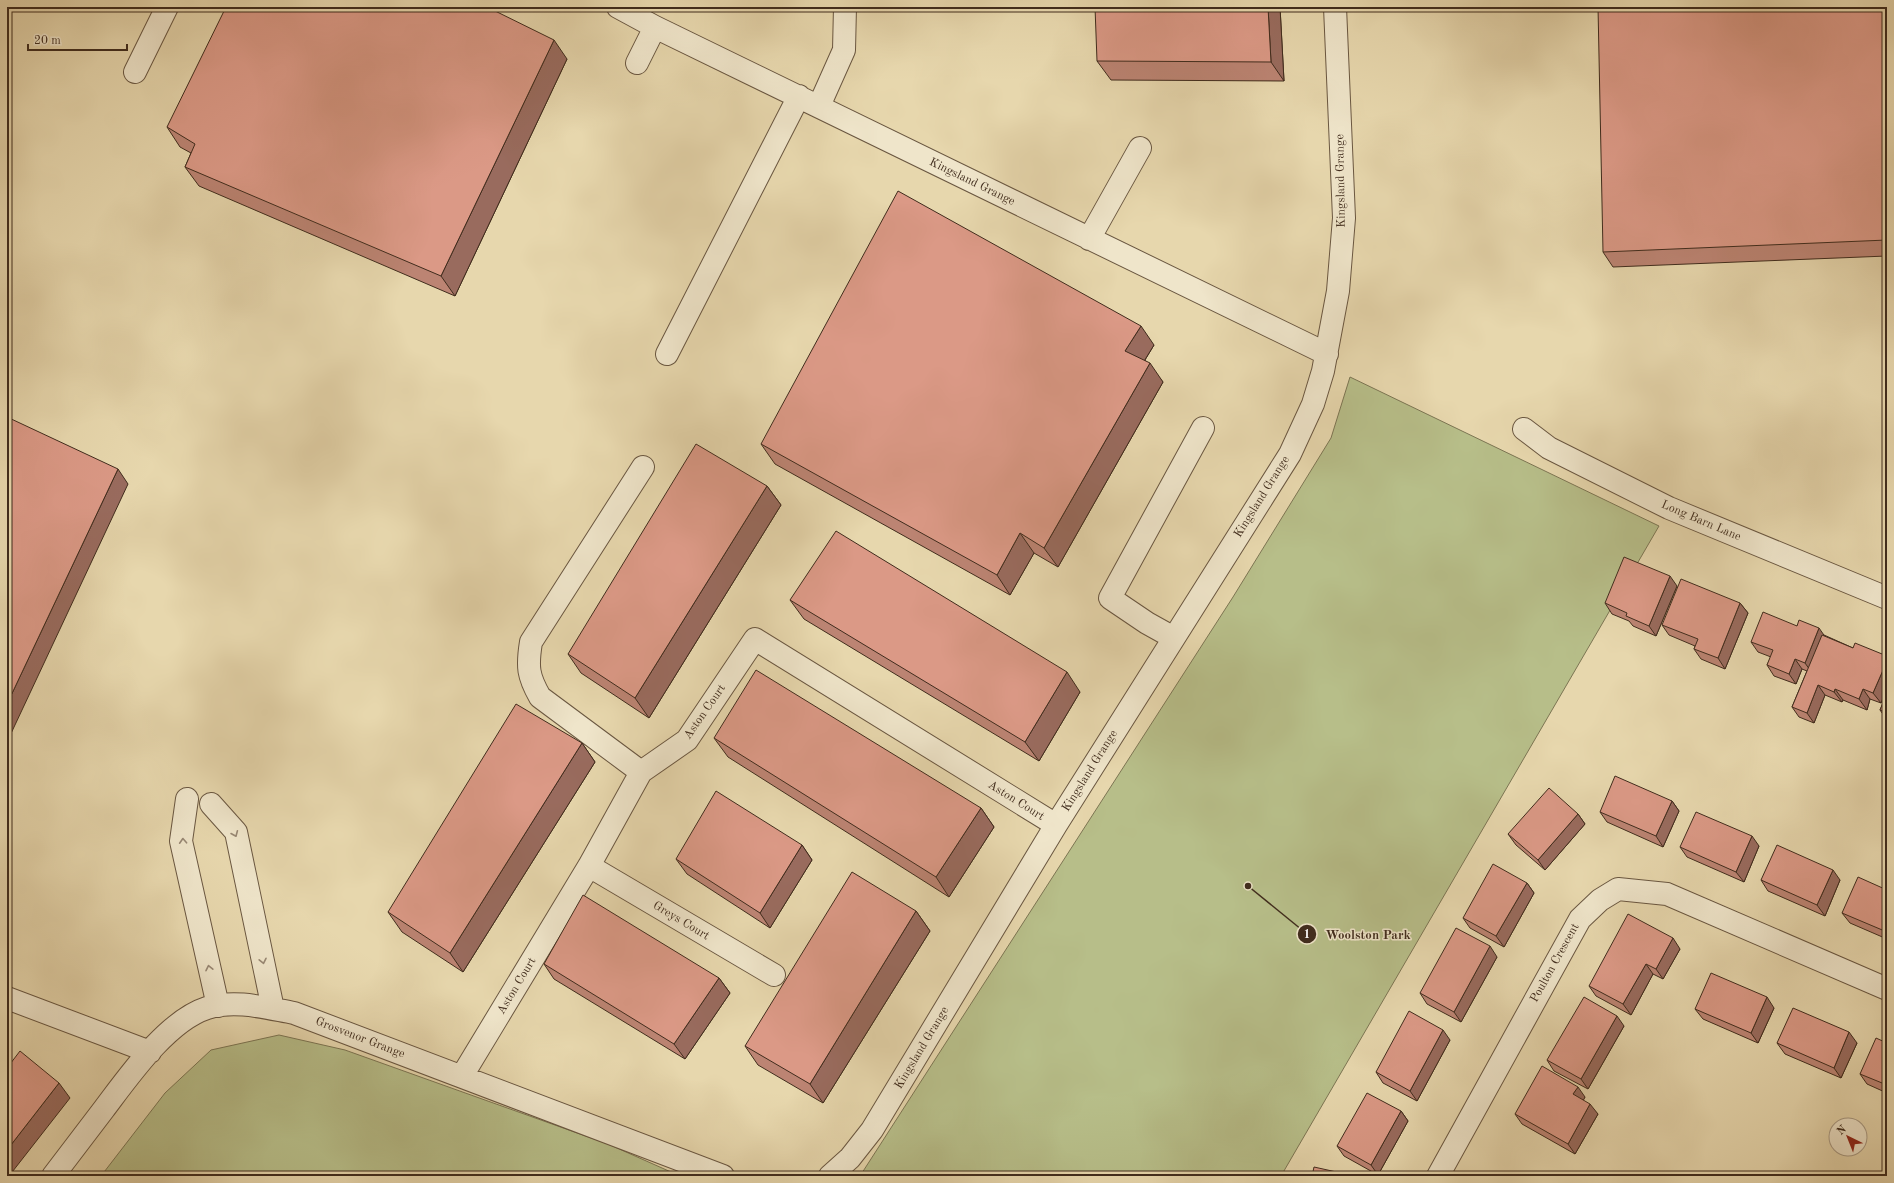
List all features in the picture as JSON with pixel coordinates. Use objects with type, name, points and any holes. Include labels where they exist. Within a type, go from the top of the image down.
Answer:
[{"type":"street","points":[[135,72],[167,7]]},
{"type":"street","name":"Kingsland Grange","points":[[618,7],[655,27],[1327,354]]},
{"type":"street","points":[[819,106],[844,50],[846,7]]},
{"type":"street","name":"Kingsland Grange","points":[[830,1176],[850,1158],[872,1130],[1056,825],[1290,454],[1313,404],[1327,354],[1338,291],[1344,218],[1335,7]]},
{"type":"street","points":[[637,63],[655,27]]},
{"type":"street","points":[[667,354],[799,96]]},
{"type":"street","points":[[1089,239],[1140,148]]},
{"type":"street","points":[[1174,638],[1147,623],[1110,598],[1203,428]]},
{"type":"street","name":"Long Barn Lane","points":[[1524,428],[1549,448],[1669,508],[1887,598]]},
{"type":"street","points":[[641,772],[540,697],[530,679],[528,658],[531,642],[643,468]]},
{"type":"street","name":"Aston Court","points":[[462,1076],[589,866],[641,772],[687,740],[755,639],[1056,825]]},
{"type":"street","points":[[187,799],[182,841],[218,1006]]},
{"type":"street","points":[[211,804],[236,832],[273,1009]]},
{"type":"street","name":"Greys Court","points":[[589,866],[774,975]]},
{"type":"street","name":"Poulton Crescent","points":[[1438,1176],[1580,919],[1600,900],[1618,890],[1667,894],[1887,989]]},
{"type":"street","points":[[7,998],[150,1052]]},
{"type":"street","name":"Grosvenor Grange","points":[[53,1176],[137,1066],[164,1036],[183,1021],[207,1008],[233,1004],[273,1009],[294,1014],[462,1076],[723,1176]]},
{"type":"green space","points":[[1350,377],[1659,526],[1281,1176],[860,1176],[1233,597],[1331,438]]},
{"type":"green space","points":[[279,1035],[345,1050],[608,1144],[680,1176],[101,1176],[165,1093],[211,1050]]},
{"type":"building","points":[[226,7],[487,7],[554,40],[441,276],[185,167],[195,144],[167,127]]},
{"type":"building","points":[[1095,7],[1268,7],[1271,62],[1097,61]]},
{"type":"building","points":[[1598,7],[1887,7],[1887,240],[1603,252]]},
{"type":"building","points":[[898,191],[1141,326],[1125,351],[1150,363],[1044,548],[1020,533],[997,575],[761,444]]},
{"type":"building","points":[[7,417],[118,469],[7,704]]},
{"type":"building","points":[[696,444],[767,486],[635,698],[568,654]]},
{"type":"building","points":[[836,531],[1067,672],[1025,742],[790,600]]},
{"type":"building","points":[[1624,557],[1670,576],[1649,626],[1626,616],[1627,613],[1605,603]]},
{"type":"building","points":[[1681,579],[1740,603],[1718,658],[1694,649],[1698,639],[1662,625]]},
{"type":"building","points":[[1763,612],[1797,626],[1799,620],[1819,628],[1805,663],[1795,659],[1789,674],[1767,665],[1773,650],[1751,642]]},
{"type":"building","points":[[1822,635],[1853,648],[1855,643],[1887,656],[1887,661],[1873,693],[1863,689],[1859,699],[1835,689],[1834,692],[1818,685],[1807,713],[1792,707]]},
{"type":"building","points":[[756,670],[981,808],[936,877],[714,738]]},
{"type":"building","points":[[1887,695],[1887,713],[1880,710]]},
{"type":"building","points":[[516,704],[582,743],[450,953],[388,912]]},
{"type":"building","points":[[1615,776],[1672,801],[1656,836],[1600,812]]},
{"type":"building","points":[[1549,788],[1578,814],[1538,860],[1508,834]]},
{"type":"building","points":[[716,791],[802,845],[760,913],[676,859]]},
{"type":"building","points":[[1696,812],[1752,836],[1736,872],[1680,847]]},
{"type":"building","points":[[1777,845],[1833,870],[1817,905],[1761,880]]},
{"type":"building","points":[[1493,864],[1527,883],[1496,936],[1463,918]]},
{"type":"building","points":[[852,872],[916,911],[810,1084],[745,1046]]},
{"type":"building","points":[[1858,877],[1887,890],[1887,932],[1842,913]]},
{"type":"building","points":[[583,895],[719,978],[674,1044],[544,964]]},
{"type":"building","points":[[1628,914],[1673,938],[1656,969],[1646,964],[1623,1004],[1589,986]]},
{"type":"building","points":[[1456,928],[1490,946],[1454,1012],[1420,993]]},
{"type":"building","points":[[1711,973],[1767,997],[1751,1033],[1695,1009]]},
{"type":"building","points":[[1584,997],[1617,1016],[1581,1079],[1547,1060]]},
{"type":"building","points":[[1793,1008],[1849,1032],[1834,1068],[1777,1043]]},
{"type":"building","points":[[1409,1011],[1443,1030],[1410,1091],[1376,1072]]},
{"type":"building","points":[[1876,1038],[1887,1043],[1887,1085],[1860,1074]]},
{"type":"building","points":[[20,1051],[59,1083],[7,1150],[7,1068]]},
{"type":"building","points":[[1542,1066],[1578,1087],[1573,1094],[1590,1104],[1568,1144],[1515,1114]]},
{"type":"building","points":[[1367,1093],[1401,1111],[1371,1165],[1337,1146]]},
{"type":"building","points":[[1314,1167],[1350,1175],[1350,1176],[1312,1176]]},
{"type":"building","points":[[1488,1173],[1496,1176],[1487,1176]]},
{"type":"place","name":"Woolston Park","points":[[1248,886]]}]
